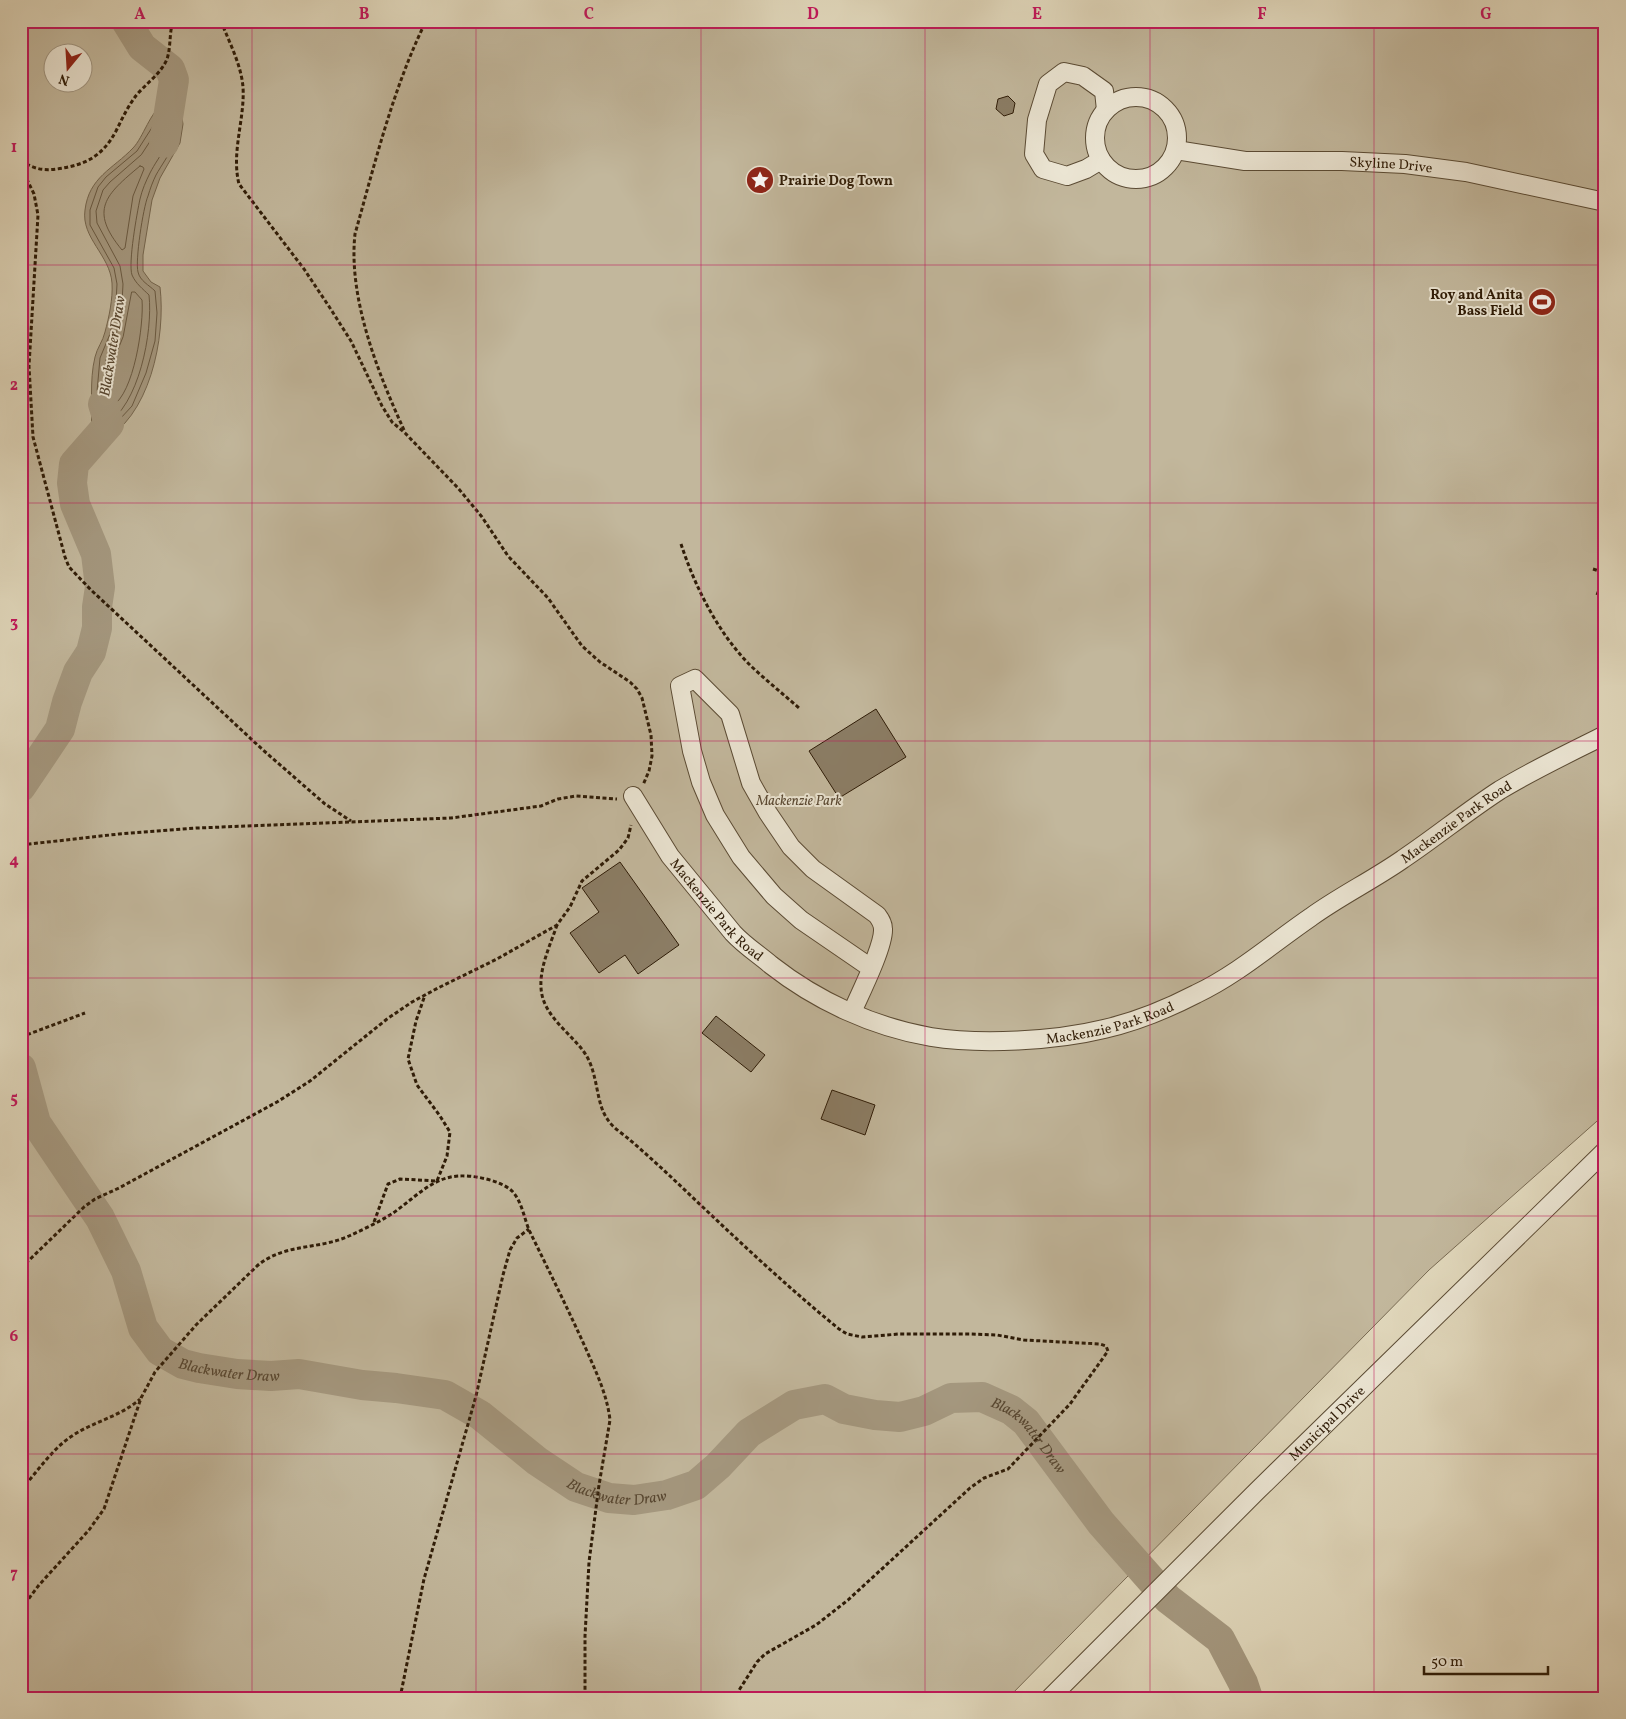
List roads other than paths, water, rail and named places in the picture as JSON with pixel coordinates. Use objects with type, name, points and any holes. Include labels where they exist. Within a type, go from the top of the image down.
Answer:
[{"type":"street","points":[[1101,160],[1086,169],[1067,176],[1043,170],[1034,154],[1037,120],[1048,84],[1064,72],[1083,76],[1104,91],[1106,110]]},
{"type":"street","points":[[1130,97],[1144,98],[1156,102],[1167,111],[1174,123],[1177,136],[1176,150],[1170,162],[1161,172],[1148,178],[1135,180],[1122,177],[1110,170],[1101,160],[1095,148],[1095,134],[1098,121],[1106,110],[1117,102],[1130,97]]},
{"type":"street","name":"Skyline Drive","points":[[1176,150],[1245,161],[1342,161],[1405,164],[1466,172],[1605,202]]},
{"type":"street","points":[[852,1012],[871,968],[880,946],[883,930],[882,922],[877,914],[813,869],[791,847],[768,814],[751,783],[730,714],[695,678],[680,686],[692,752],[701,782],[715,815],[741,857],[774,896],[800,920],[871,968]]},
{"type":"street","name":"Mackenzie Park Road","points":[[633,796],[670,856],[741,942],[807,991],[852,1012],[895,1028],[931,1037],[1018,1040],[1102,1030],[1127,1023],[1170,1006],[1222,980],[1249,963],[1310,917],[1403,859],[1500,790],[1605,735]]},
{"type":"street","name":"Municipal Drive","points":[[1050,1698],[1605,1151]]},
{"type":"water","points":[[175,103],[181,112],[183,124],[180,143],[160,178],[152,200],[143,255],[143,271],[151,282],[160,287],[160,329],[157,352],[143,396],[131,415],[117,431],[100,442],[91,433],[92,375],[96,354],[108,320],[112,283],[106,264],[87,229],[85,210],[87,199],[91,189],[103,174],[137,143],[155,112],[164,104]]},
{"type":"waterway","name":"Blackwater Draw","points":[[126,21],[142,47],[170,69],[174,80],[164,143]]},
{"type":"waterway","name":"Blackwater Draw","points":[[21,787],[60,729],[67,702],[78,672],[91,652],[97,628],[97,607],[100,587],[96,554],[75,504],[72,483],[74,464],[109,424],[103,404]]},
{"type":"waterway","name":"Blackwater Draw","points":[[21,1068],[36,1123],[100,1218],[126,1271],[143,1328],[160,1351],[183,1364],[237,1374],[271,1376],[299,1374],[362,1385],[445,1395],[480,1415],[537,1461],[576,1487],[609,1498],[634,1500],[667,1495],[696,1485],[718,1466],[749,1433],[794,1405],[825,1399],[844,1409],[875,1415],[900,1417],[924,1411],[951,1398],[982,1397],[1011,1410],[1026,1422],[1101,1523],[1168,1599],[1220,1639],[1243,1683],[1248,1698]]},
{"type":"place","name":"Prairie Dog Town","points":[[760,180]]},
{"type":"place","name":"Roy and Anita Bass Field","points":[[1542,302]]},
{"type":"park label","name":"Mackenzie Park","points":[[799,800]]}]
